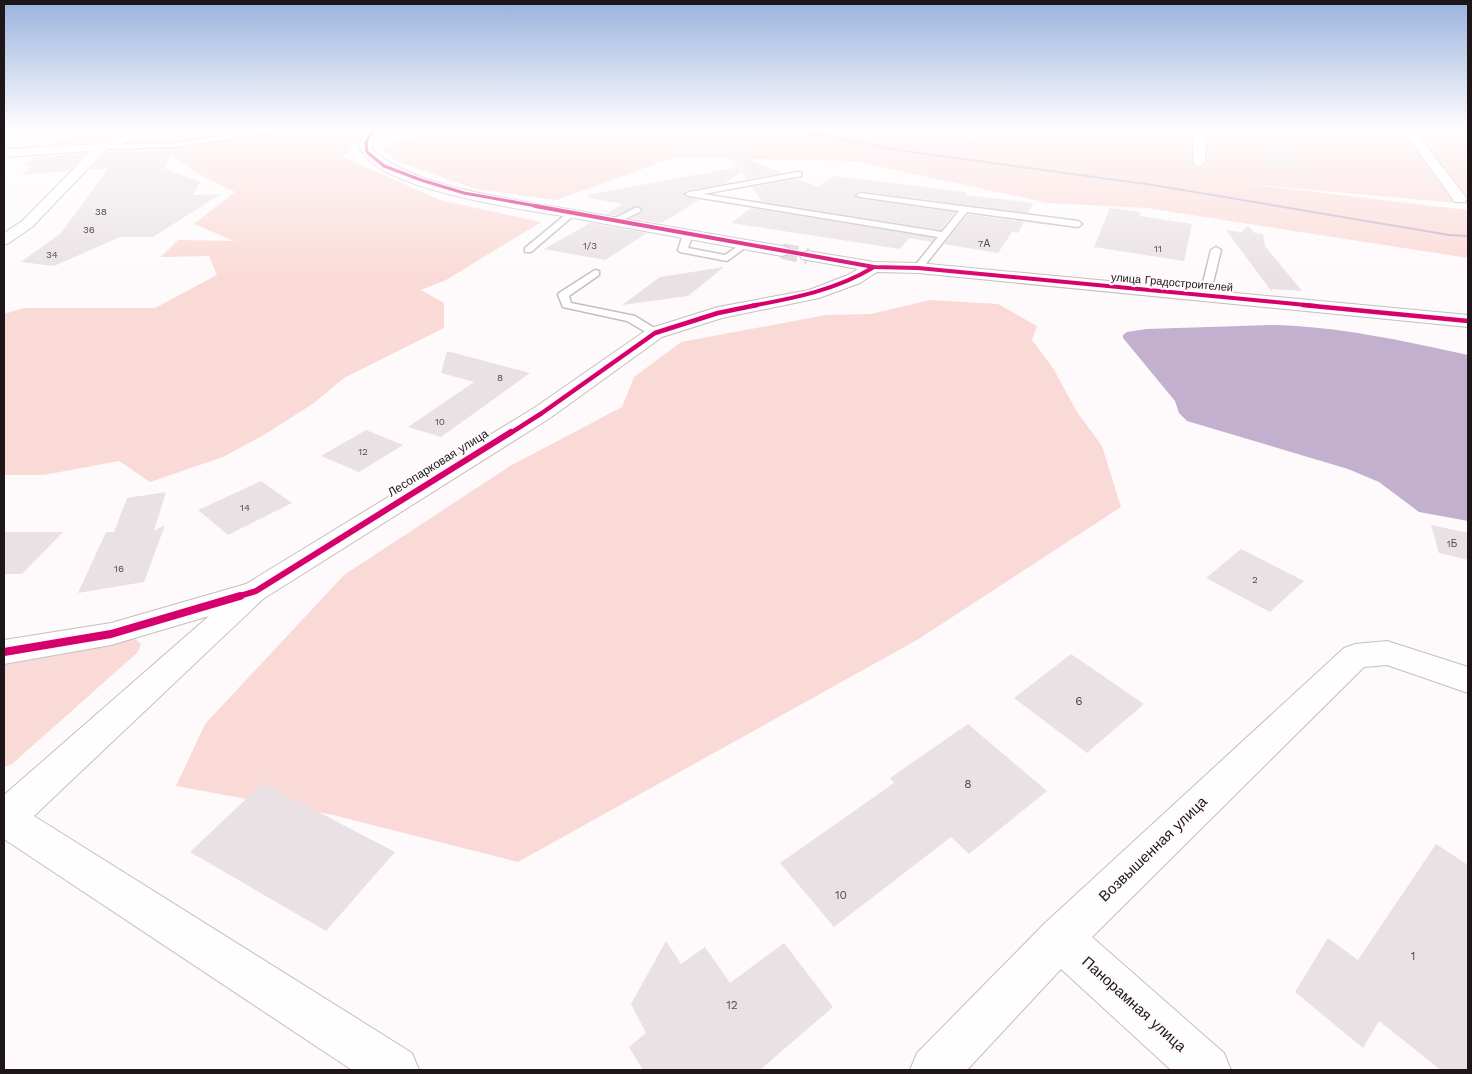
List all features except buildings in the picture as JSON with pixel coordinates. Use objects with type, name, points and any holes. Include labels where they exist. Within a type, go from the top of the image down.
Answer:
[{"type":"street","points":[[4,240],[27,224],[71,179]]},
{"type":"street","points":[[419,179],[464,193],[782,251]]},
{"type":"street","points":[[1445,179],[1460,199]]},
{"type":"street","name":"улица Градостроителей","points":[[808,256],[874,267],[918,268],[1468,321]]},
{"type":"street","name":"Лесопарковая улица","points":[[4,652],[111,634],[256,591],[542,413],[655,333],[718,314],[813,294],[854,280],[874,267]]},
{"type":"street","points":[[256,591],[4,818],[395,1070]]},
{"type":"street","name":"Возвышенная улица","points":[[934,1070],[1060,938],[1355,656],[1387,653],[1434,667],[1468,680]]},
{"type":"street","name":"Панорамная улица","points":[[1060,938],[1207,1070]]},
{"type":"lane","points":[[770,179],[689,194],[944,235]]},
{"type":"lane","points":[[860,194],[1078,224]]},
{"type":"lane","points":[[918,268],[965,209]]},
{"type":"lane","points":[[613,221],[637,210]]},
{"type":"lane","points":[[528,250],[563,212]]},
{"type":"lane","points":[[1205,295],[1216,250]]},
{"type":"lane","points":[[595,273],[563,295],[567,304],[631,318],[655,333]]},
{"type":"shaded area","points":[[209,179],[393,179],[440,200],[541,222],[446,280],[421,290],[444,303],[444,328],[344,378],[314,403],[264,435],[223,457],[150,482],[119,461],[44,475],[4,475],[4,314],[24,308],[155,308],[217,275],[209,256],[161,257],[178,240],[234,241],[194,224],[235,192]]},
{"type":"shaded area","points":[[448,179],[614,179],[556,200],[476,189]]},
{"type":"shaded area","points":[[937,179],[1468,179],[1468,204],[1238,183],[1468,210],[1468,258],[1147,208],[1048,203]]},
{"type":"shaded area","points":[[930,300],[998,304],[1037,326],[1032,340],[1053,368],[1077,412],[1102,446],[1121,507],[917,640],[518,862],[333,815],[176,786],[205,724],[344,575],[510,466],[622,407],[634,377],[681,342],[826,315],[871,314]]},
{"type":"shaded area","points":[[1271,325],[1346,331],[1468,355],[1468,521],[1419,512],[1379,482],[1348,469],[1187,421],[1179,413],[1175,401],[1123,338],[1123,335],[1127,332],[1146,329]]},
{"type":"shaded area","points":[[125,639],[135,639],[141,644],[138,652],[12,764],[4,767],[4,665],[65,654]]},
{"type":"waterway","points":[[1110,179],[1449,235],[1468,236]]},
{"type":"tunnel","points":[[782,251],[808,256]]},
{"type":"cycle path","points":[[419,179],[464,193],[874,267],[918,268],[1468,321]]},
{"type":"cycle path","points":[[4,652],[111,634],[256,591],[542,413],[655,333],[718,313],[813,294],[854,279],[874,267]]}]
